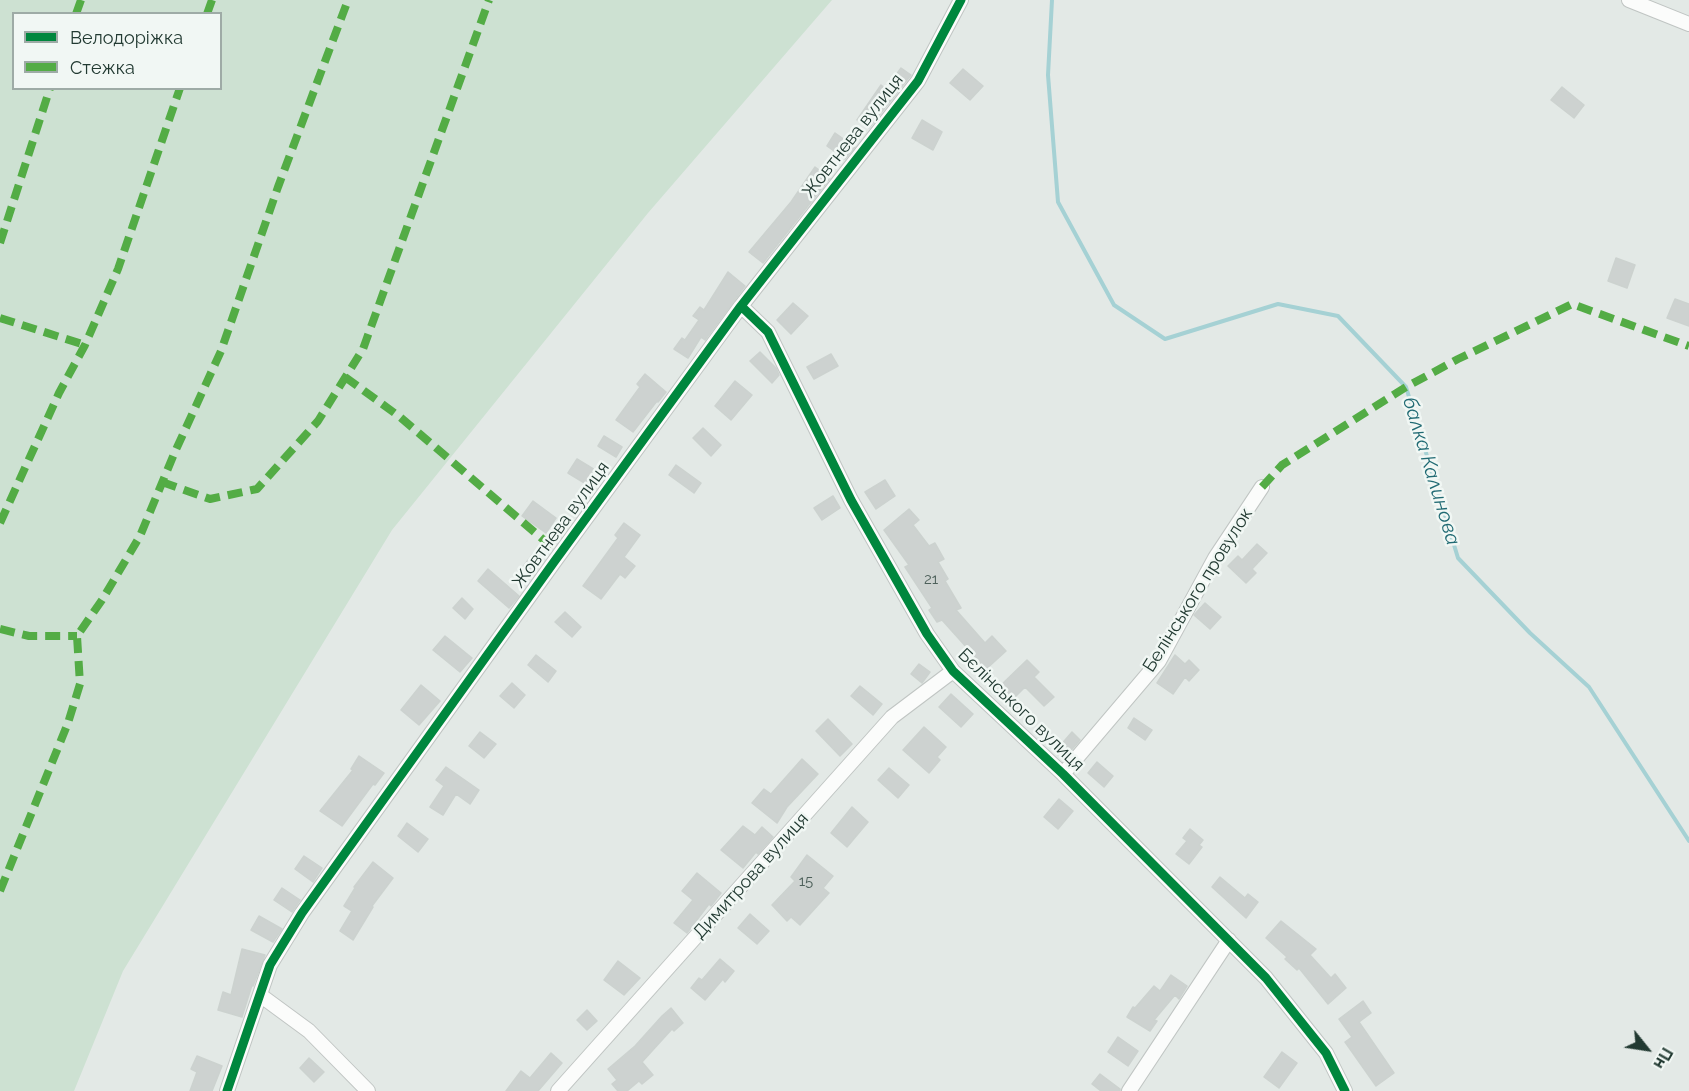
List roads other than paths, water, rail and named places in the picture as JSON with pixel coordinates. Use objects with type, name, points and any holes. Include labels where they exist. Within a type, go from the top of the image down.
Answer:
[{"type":"street","name":"Жовтнева вулиця","points":[[227,1091],[270,965],[302,913],[741,306],[918,81],[962,0]]},
{"type":"street","points":[[1629,0],[1689,24]]},
{"type":"street","name":"Бєлінського вулиця","points":[[741,306],[768,332],[851,500],[927,634],[953,671],[1063,774],[1266,978],[1326,1053],[1345,1091]]},
{"type":"street","name":"Белінського провулок","points":[[1063,774],[1159,661],[1215,558],[1262,488]]},
{"type":"street","name":"Димитрова вулиця","points":[[558,1091],[892,717],[953,671]]},
{"type":"street","points":[[1130,1091],[1229,940]]},
{"type":"street","points":[[260,995],[309,1031],[369,1091]]},
{"type":"waterway","name":"балка Калинова","points":[[1052,0],[1048,75],[1058,202],[1114,305],[1165,339],[1278,304],[1338,316],[1406,387],[1458,558],[1530,633],[1589,687],[1689,841]]}]
